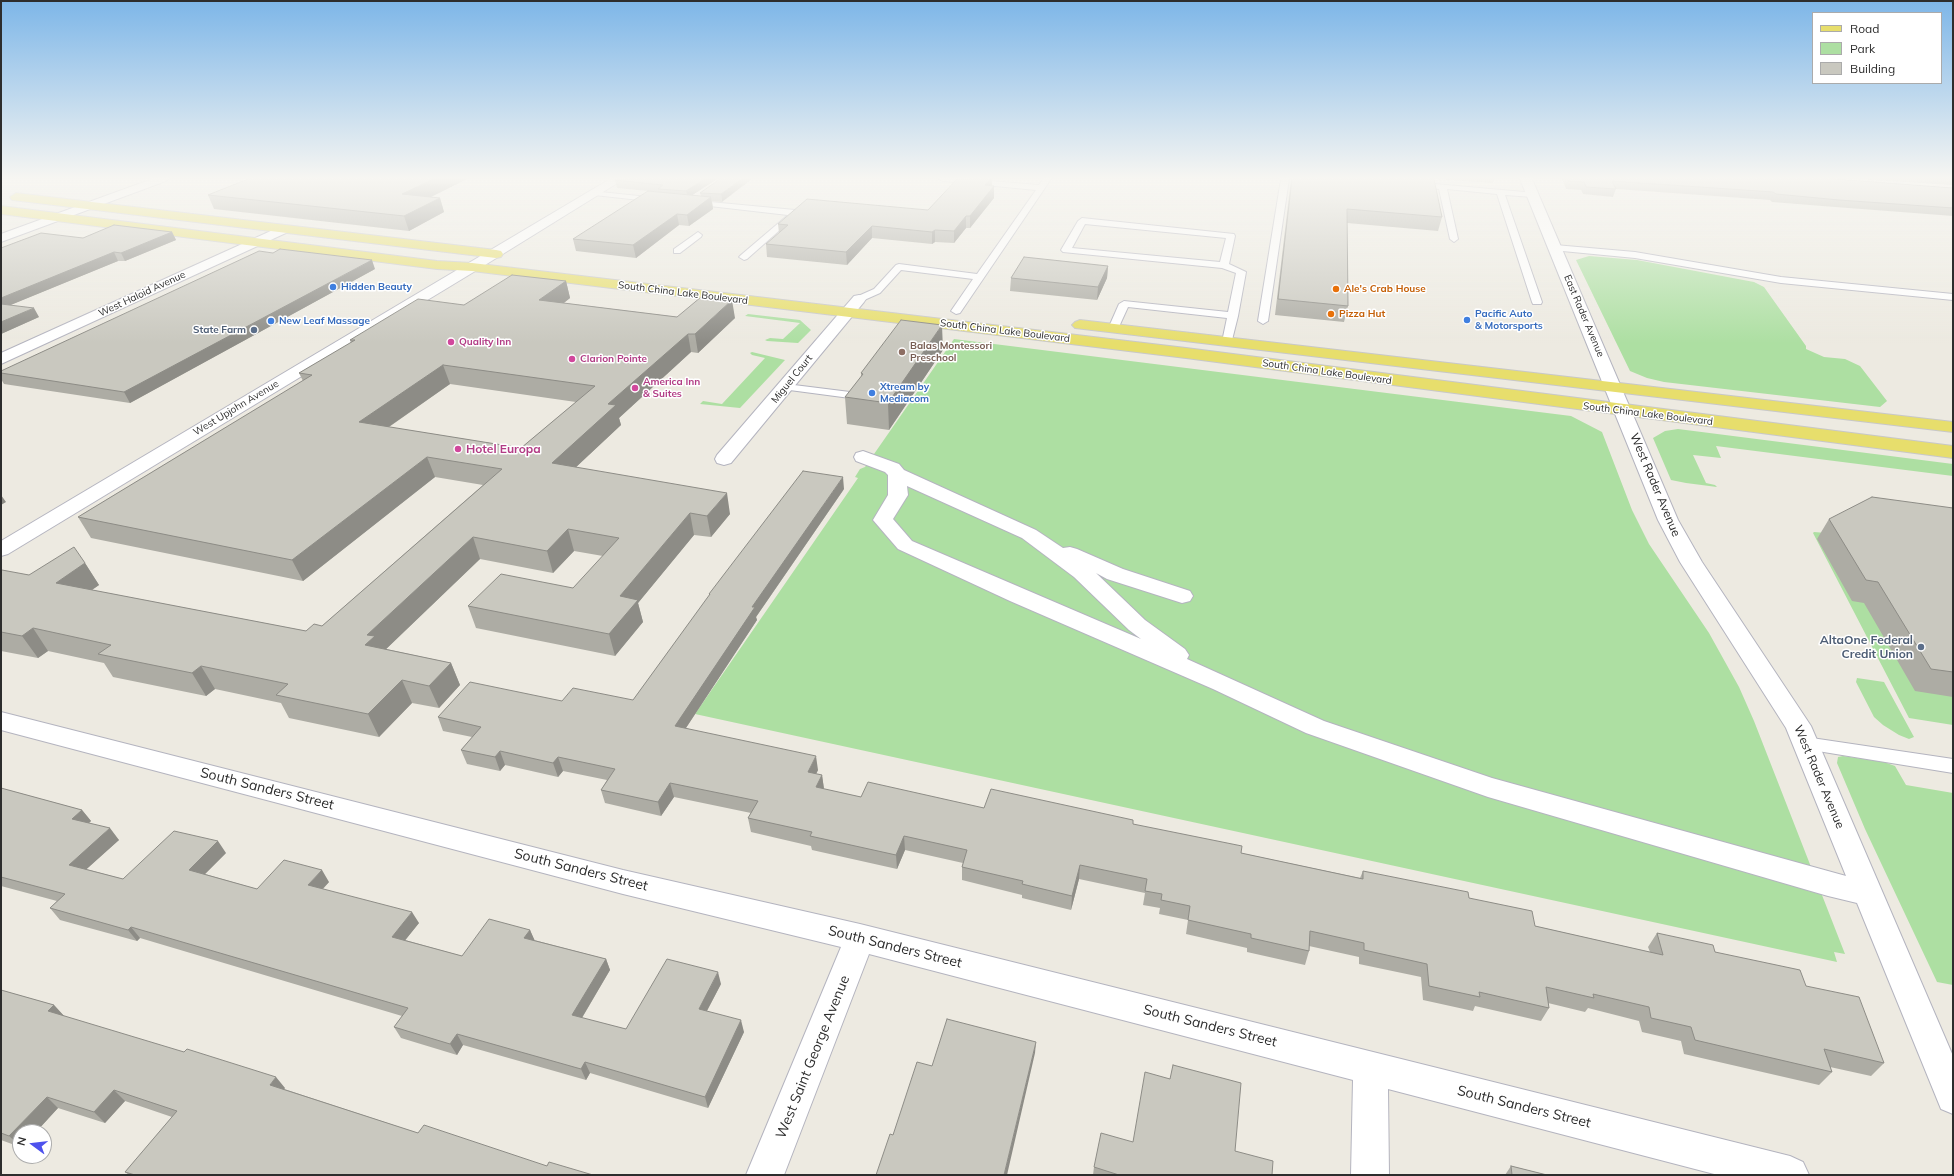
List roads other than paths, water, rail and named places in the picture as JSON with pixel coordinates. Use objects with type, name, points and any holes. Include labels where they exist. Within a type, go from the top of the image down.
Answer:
[{"type":"main road","name":"South China Lake Boulevard","points":[[188,234],[437,264],[472,266],[850,303],[1186,353],[1953,452]]},
{"type":"main road","name":"South China Lake Boulevard","points":[[325,234],[514,257]]},
{"type":"main road","name":"South China Lake Boulevard","points":[[850,303],[889,303]]},
{"type":"main road","name":"South China Lake Boulevard","points":[[941,309],[972,313]]},
{"type":"main road","name":"South China Lake Boulevard","points":[[1066,323],[1953,427]]},
{"type":"street","points":[[1,238],[12,234]]},
{"type":"street","name":"West Haloid Avenue","points":[[1,359],[273,234]]},
{"type":"street","name":"West Upjohn Avenue","points":[[1,550],[526,234]]},
{"type":"street","name":"East Rader Avenue","points":[[1549,234],[1614,387]]},
{"type":"street","name":"Miguel Court","points":[[724,459],[786,387],[850,303]]},
{"type":"street","name":"West Rader Avenue","points":[[1614,387],[1668,520],[1691,562],[1798,726],[1953,1097]]},
{"type":"street","points":[[863,457],[892,468],[897,474],[1115,574],[1182,596]]},
{"type":"street","points":[[897,474],[898,495],[882,520],[905,545],[1018,596],[1222,683],[1315,727],[1488,787],[1828,884],[1868,893]]},
{"type":"street","points":[[1029,534],[1082,572],[1137,625],[1180,658],[1222,683]]},
{"type":"street","name":"South Sanders Street","points":[[1,721],[615,880],[860,938],[1790,1175]]},
{"type":"street","name":"West Saint George Avenue","points":[[765,1175],[860,938]]},
{"type":"street","points":[[1370,1067],[1370,1175]]},
{"type":"lane","points":[[744,257],[771,234]]},
{"type":"lane","points":[[956,311],[1010,234]]},
{"type":"lane","points":[[1075,234],[1066,250],[1224,265],[1242,272],[1227,342]]},
{"type":"lane","points":[[1208,234],[1231,236],[1224,265]]},
{"type":"lane","points":[[1262,321],[1276,234]]},
{"type":"lane","points":[[1453,234],[1454,239]]},
{"type":"lane","points":[[1514,234],[1537,302]]},
{"type":"lane","points":[[677,251],[698,235]]},
{"type":"lane","points":[[1555,248],[1635,255],[1781,280],[1953,297]]},
{"type":"lane","points":[[850,303],[876,291],[899,267],[980,277]]},
{"type":"lane","points":[[1113,329],[1124,304],[1233,316]]},
{"type":"lane","points":[[786,387],[850,395]]},
{"type":"lane","points":[[1805,743],[1953,766]]},
{"type":"place","name":"Hidden Beauty","points":[[333,287]]},
{"type":"place","name":"Ale's Crab House","points":[[1336,289]]},
{"type":"place","name":"Pizza Hut","points":[[1331,314]]},
{"type":"place","name":"Pacific Auto & Motorsports","points":[[1467,320]]},
{"type":"place","name":"New Leaf Massage","points":[[271,321]]},
{"type":"place","name":"State Farm","points":[[254,330]]},
{"type":"place","name":"Quality Inn","points":[[451,342]]},
{"type":"place","name":"Balas Montessori Preschool","points":[[902,352]]},
{"type":"place","name":"Clarion Pointe","points":[[572,359]]},
{"type":"place","name":"America Inn & Suites","points":[[635,388]]},
{"type":"place","name":"Xtream by Mediacom","points":[[872,393]]},
{"type":"place","name":"Hotel Europa","points":[[458,449]]},
{"type":"place","name":"AltaOne Federal Credit Union","points":[[1921,647]]}]
